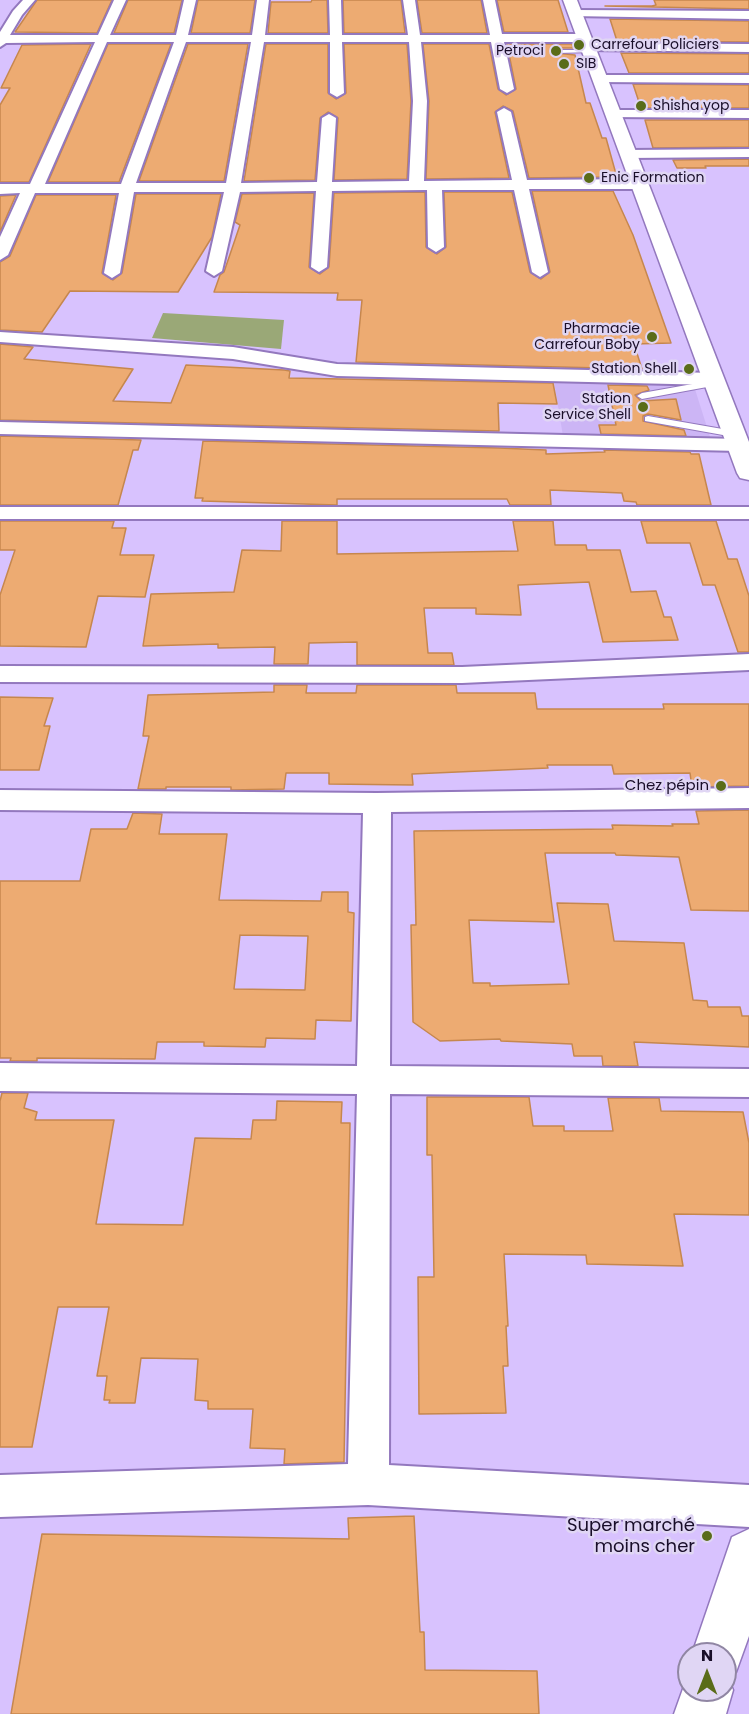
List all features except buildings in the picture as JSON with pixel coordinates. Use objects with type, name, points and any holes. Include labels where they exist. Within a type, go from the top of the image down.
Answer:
[{"type":"street","points":[[2,37],[17,13],[29,0]]},
{"type":"street","points":[[0,255],[120,0]]},
{"type":"street","points":[[112,273],[127,188],[181,39],[190,0]]},
{"type":"street","points":[[214,271],[233,187],[263,0]]},
{"type":"street","points":[[334,0],[337,93]]},
{"type":"street","points":[[409,0],[420,100],[416,186]]},
{"type":"street","points":[[489,0],[495,39],[507,89]]},
{"type":"street","points":[[0,428],[743,456],[573,7],[749,15]]},
{"type":"street","points":[[0,13],[17,13]]},
{"type":"street","points":[[2,37],[495,39],[558,46],[749,48]]},
{"type":"street","points":[[600,79],[749,80]]},
{"type":"street","points":[[504,112],[540,272]]},
{"type":"street","points":[[613,114],[749,114]]},
{"type":"street","points":[[319,267],[329,118]]},
{"type":"street","points":[[628,154],[749,153]]},
{"type":"street","points":[[0,189],[640,184]]},
{"type":"street","points":[[434,186],[436,247]]},
{"type":"street","points":[[0,338],[233,353],[337,370],[714,381]]},
{"type":"street","points":[[0,513],[749,513]]},
{"type":"street","points":[[0,674],[462,675],[749,662]]},
{"type":"street","points":[[0,800],[377,803],[749,798]]},
{"type":"street","points":[[368,1484],[377,803]]},
{"type":"street","points":[[0,1077],[749,1083]]},
{"type":"street","points":[[0,1496],[368,1484],[749,1506]]},
{"type":"street","points":[[722,1642],[749,1554]]},
{"type":"lane","points":[[642,396],[714,381]]},
{"type":"lane","points":[[648,419],[743,456]]},
{"type":"shaded area","points":[[554,382],[693,383],[712,443],[564,442]]},
{"type":"green space","points":[[163,313],[284,320],[281,349],[152,338]]},
{"type":"place","name":"Carrefour Policiers","points":[[579,45]]},
{"type":"place","name":"Petroci","points":[[556,51]]},
{"type":"place","name":"SIB","points":[[564,64]]},
{"type":"place","name":"Shisha yop","points":[[641,106]]},
{"type":"place","name":"Enic Formation","points":[[589,178]]},
{"type":"place","name":"Pharmacie Carrefour Boby","points":[[652,337]]},
{"type":"place","name":"Station Shell","points":[[689,369]]},
{"type":"place","name":"Station Service Shell","points":[[643,407]]},
{"type":"place","name":"Chez pépin","points":[[721,786]]},
{"type":"place","name":"Super marché moins cher","points":[[707,1536]]}]
